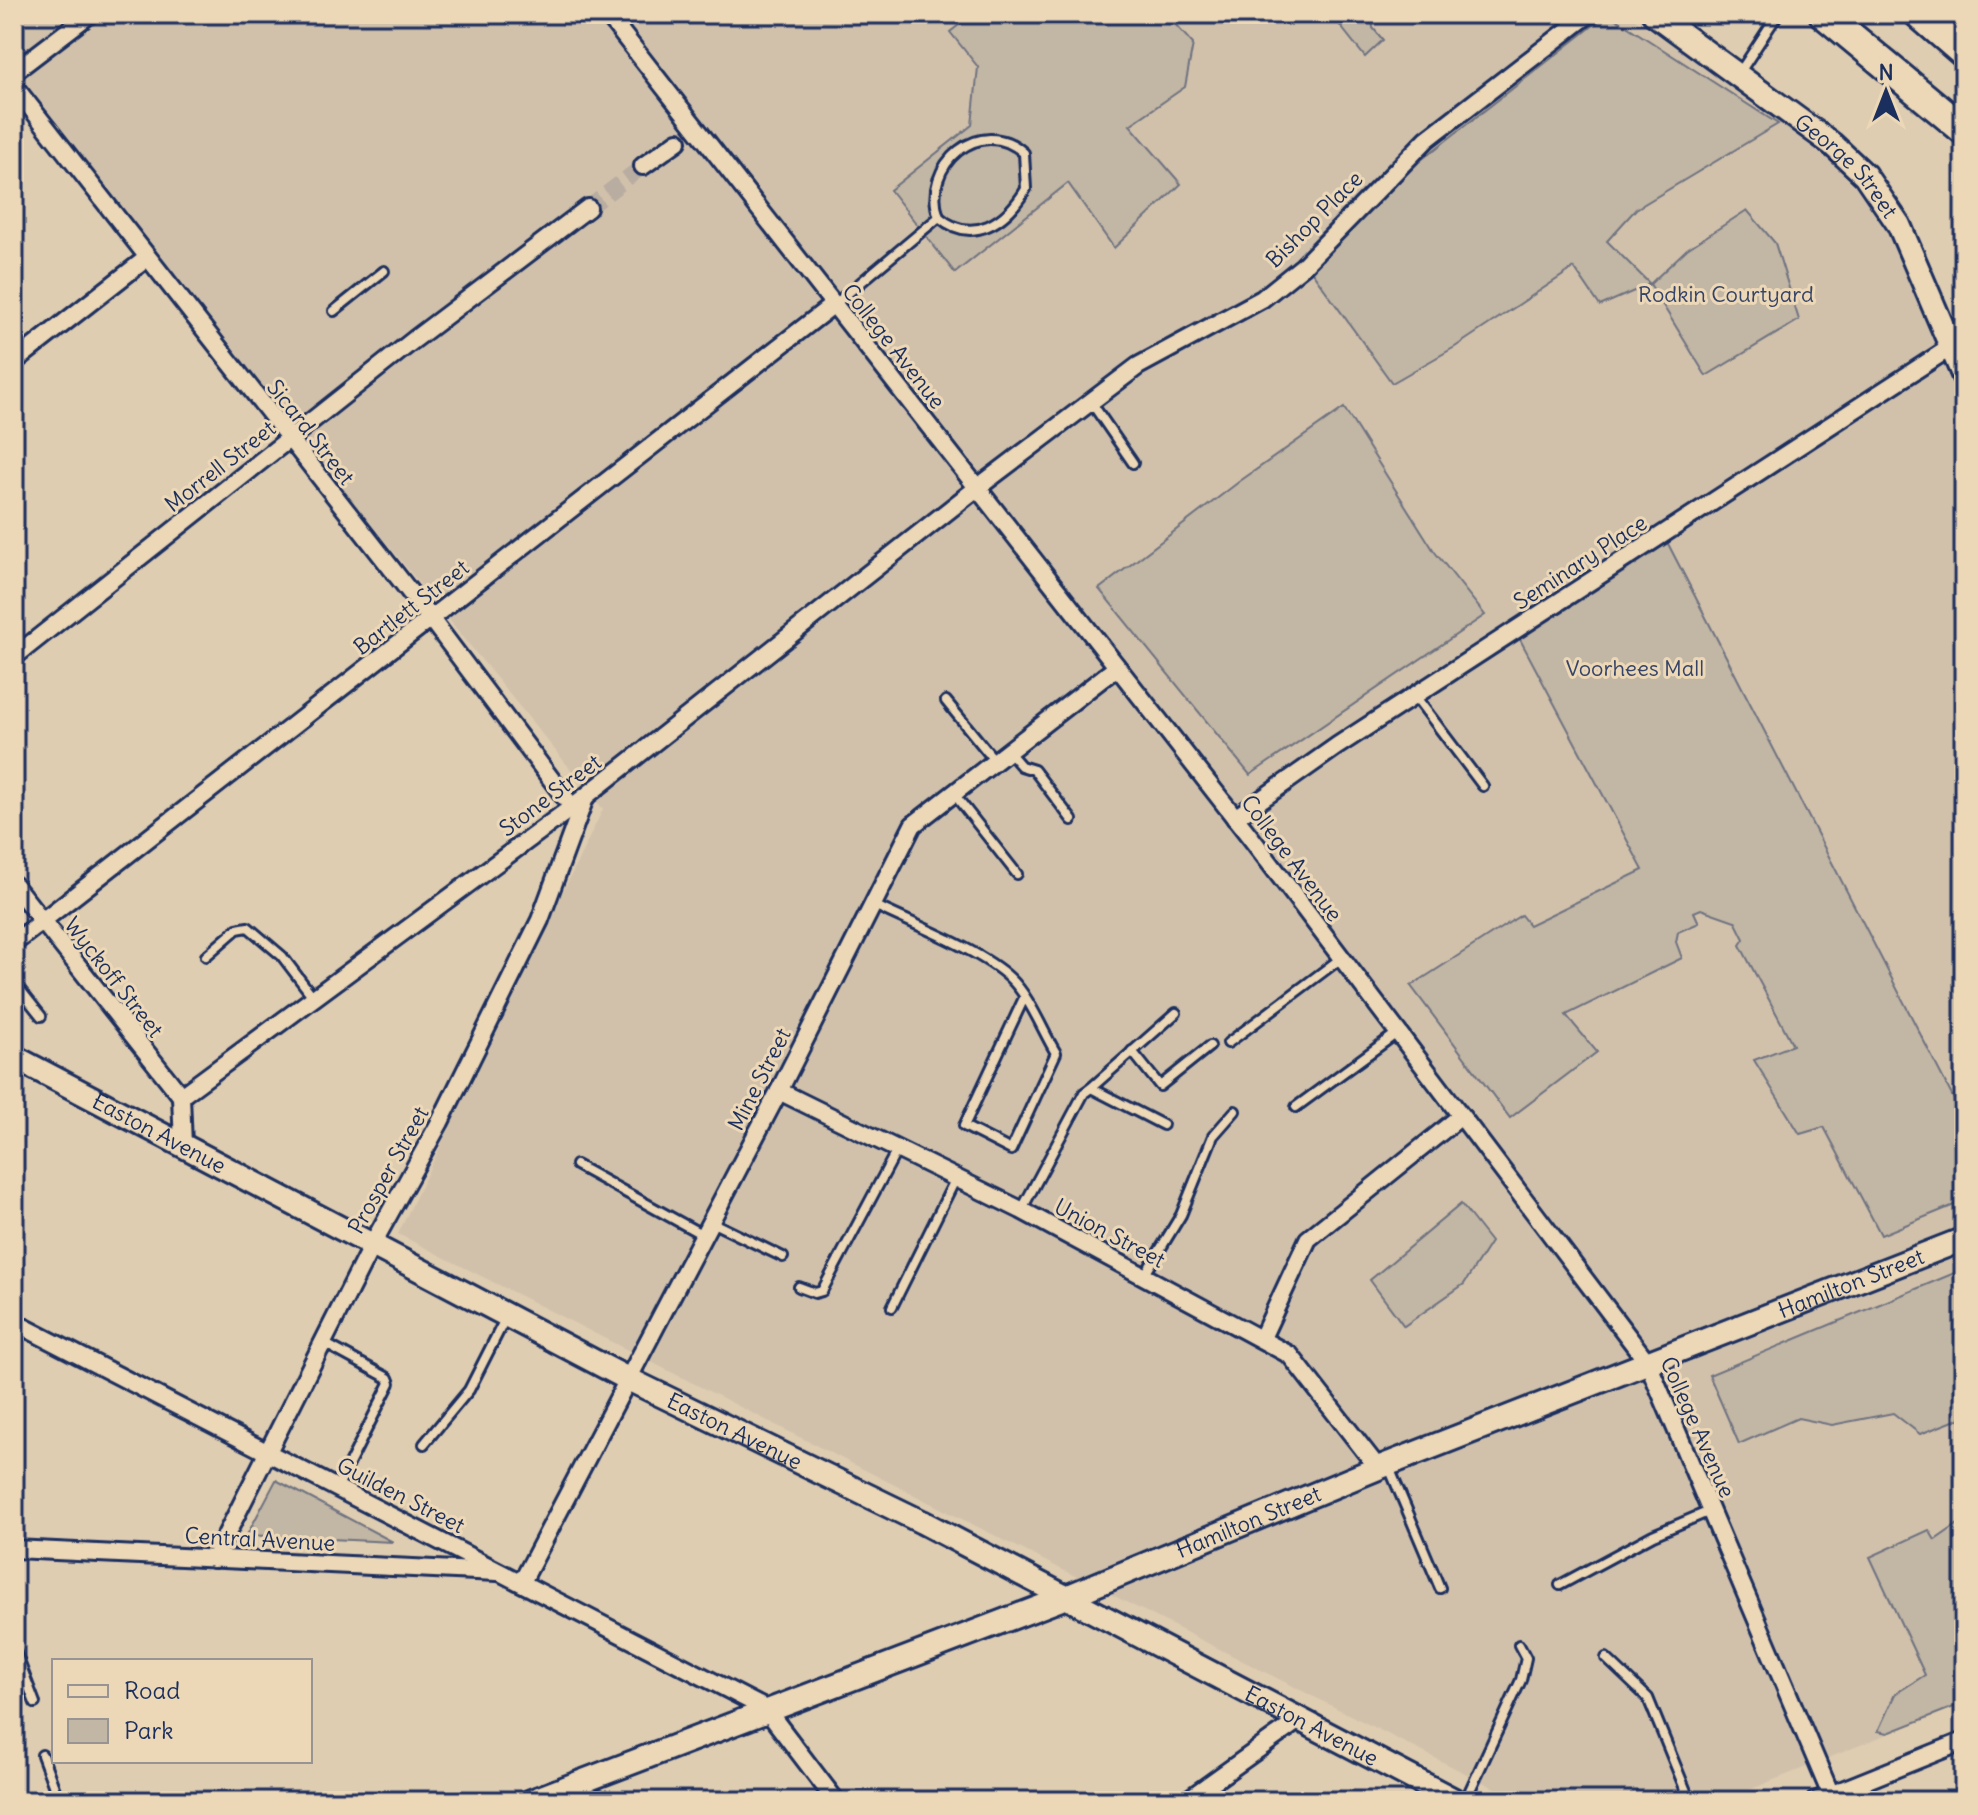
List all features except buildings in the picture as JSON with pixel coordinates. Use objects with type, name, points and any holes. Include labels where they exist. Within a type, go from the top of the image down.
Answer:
[{"type":"highway","points":[[1824,14],[1964,130]]},
{"type":"highway","points":[[1919,14],[1964,53]]},
{"type":"street","points":[[14,72],[90,14]]},
{"type":"street","name":"College Avenue","points":[[607,14],[1235,818],[1648,1363],[1711,1511],[1823,1798]]},
{"type":"street","name":"Bishop Place","points":[[977,488],[1138,366],[1262,299],[1303,266],[1427,139],[1589,14]]},
{"type":"street","name":"George Street","points":[[1654,14],[1843,154],[1875,187],[1899,225],[1958,345],[1964,377]]},
{"type":"street","name":"Sicard Street","points":[[14,86],[431,619],[579,802]]},
{"type":"street","points":[[643,166],[678,141]]},
{"type":"street","name":"Morrell Street","points":[[14,657],[415,339],[588,208]]},
{"type":"street","points":[[14,362],[147,258]]},
{"type":"street","name":"Bartlett Street","points":[[14,943],[834,304]]},
{"type":"street","name":"Seminary Place","points":[[1235,818],[1414,695],[1958,345]]},
{"type":"street","name":"Stone Street","points":[[181,1096],[579,802],[977,488]]},
{"type":"street","name":"Mine Street","points":[[522,1582],[626,1378],[779,1091],[913,825],[1117,667]]},
{"type":"street","name":"Prosper Street","points":[[214,1559],[373,1243],[440,1122],[540,920],[579,802]]},
{"type":"street","name":"Wyckoff Street","points":[[14,885],[181,1096]]},
{"type":"street","name":"Easton Avenue","points":[[14,1057],[626,1378],[922,1522],[1456,1801]]},
{"type":"street","name":"Union Street","points":[[779,1091],[1021,1210],[1290,1355],[1383,1466]]},
{"type":"street","points":[[181,1096],[183,1145]]},
{"type":"street","points":[[1262,1338],[1308,1239],[1461,1116]]},
{"type":"street","name":"Hamilton Street","points":[[531,1801],[1064,1598],[1383,1466],[1964,1239]]},
{"type":"street","name":"Guilden Street","points":[[14,1322],[766,1709]]},
{"type":"street","name":"Central Avenue","points":[[14,1549],[503,1572]]},
{"type":"street","points":[[766,1709],[836,1801]]},
{"type":"street","points":[[1186,1801],[1299,1720]]},
{"type":"street","points":[[1823,1798],[1964,1741]]},
{"type":"lane","points":[[1737,75],[1778,14]]},
{"type":"lane","points":[[1002,139],[1024,153],[1026,189],[1002,221],[974,229],[947,224],[939,217],[935,182],[946,161],[962,147],[977,140],[1002,139]]},
{"type":"lane","points":[[834,304],[939,217]]},
{"type":"lane","points":[[334,311],[384,271]]},
{"type":"lane","points":[[1091,402],[1133,463]]},
{"type":"lane","points":[[1414,695],[1483,786]]},
{"type":"lane","points":[[946,701],[1002,756],[1034,770],[1072,820]]},
{"type":"lane","points":[[953,794],[1017,874]]},
{"type":"lane","points":[[871,904],[972,954],[1010,978],[1024,998],[1056,1053],[1011,1150],[964,1126],[1024,998]]},
{"type":"lane","points":[[206,956],[237,929],[248,927],[282,956],[314,998]]},
{"type":"lane","points":[[1228,1043],[1340,959]]},
{"type":"lane","points":[[14,982],[41,1016]]},
{"type":"lane","points":[[1021,1210],[1084,1093],[1176,1013]]},
{"type":"lane","points":[[1296,1107],[1397,1033]]},
{"type":"lane","points":[[1132,1051],[1160,1086],[1210,1046]]},
{"type":"lane","points":[[1091,1088],[1163,1125]]},
{"type":"lane","points":[[1144,1276],[1181,1215],[1213,1136],[1235,1111]]},
{"type":"lane","points":[[799,1287],[815,1293],[822,1291],[898,1149]]},
{"type":"lane","points":[[576,1165],[706,1228],[783,1257]]},
{"type":"lane","points":[[892,1307],[956,1178]]},
{"type":"lane","points":[[424,1444],[469,1390],[507,1314]]},
{"type":"lane","points":[[322,1342],[388,1378],[390,1383],[337,1488]]},
{"type":"lane","points":[[1383,1466],[1440,1588]]},
{"type":"lane","points":[[1560,1585],[1653,1535],[1711,1511]]},
{"type":"lane","points":[[1465,1801],[1521,1680],[1526,1658],[1519,1645]]},
{"type":"lane","points":[[14,1648],[35,1703]]},
{"type":"lane","points":[[1606,1658],[1648,1698],[1690,1801]]},
{"type":"lane","points":[[42,1755],[59,1801]]},
{"type":"shaded area","points":[[14,14],[1628,14],[1808,139],[1880,211],[1926,296],[1964,395],[1964,1703],[1722,1801],[1520,1801],[398,1234],[603,809],[14,85]]},
{"type":"green space","points":[[973,14],[1166,14],[1193,44],[1185,87],[1130,125],[1181,184],[1114,248],[1068,183],[955,273],[890,190],[972,125],[978,67],[950,32]]},
{"type":"green space","points":[[1331,14],[1372,14],[1373,28],[1383,40],[1365,57]]},
{"type":"green space","points":[[1608,14],[1778,124],[1636,209],[1607,241],[1650,284],[1600,306],[1574,268],[1455,347],[1392,383],[1310,269],[1416,164]]},
{"type":"green space","name":"Rodkin Courtyard","points":[[1747,210],[1775,243],[1799,320],[1706,376],[1650,284],[1687,249]]},
{"type":"green space","points":[[1344,408],[1434,551],[1485,615],[1250,775],[1099,589],[1240,481]]},
{"type":"green space","name":"Voorhees Mall","points":[[1663,534],[1964,1119],[1964,1201],[1881,1235],[1824,1127],[1800,1134],[1754,1060],[1793,1045],[1740,945],[1744,939],[1735,921],[1701,909],[1694,912],[1699,923],[1678,932],[1676,942],[1682,958],[1566,1015],[1597,1052],[1510,1118],[1411,986],[1521,915],[1529,925],[1643,870],[1515,630]]},
{"type":"green space","points":[[1461,1204],[1491,1242],[1464,1284],[1404,1326],[1370,1280]]},
{"type":"green space","points":[[1964,1269],[1964,1417],[1920,1434],[1893,1413],[1832,1425],[1798,1418],[1739,1444],[1709,1375]]},
{"type":"green space","points":[[276,1480],[393,1542],[247,1535]]},
{"type":"green space","points":[[1964,1520],[1964,1703],[1888,1733],[1878,1731],[1895,1694],[1925,1675],[1870,1557],[1929,1530],[1935,1540]]},
{"type":"tunnel","points":[[588,208],[643,166]]}]
